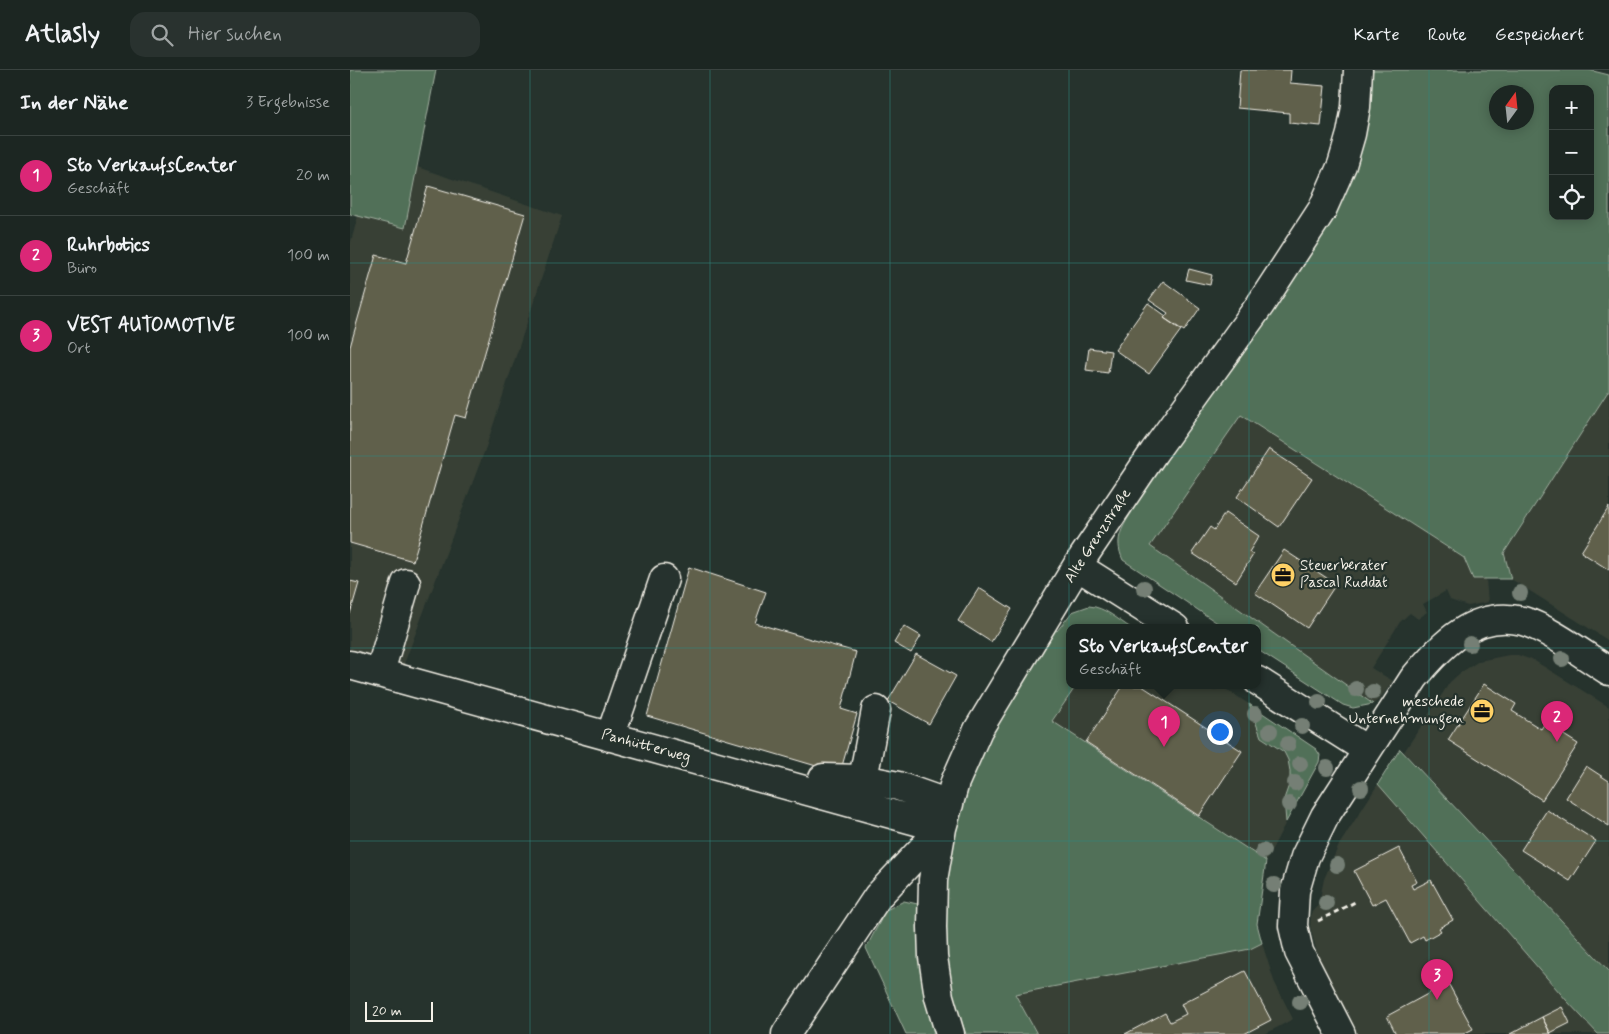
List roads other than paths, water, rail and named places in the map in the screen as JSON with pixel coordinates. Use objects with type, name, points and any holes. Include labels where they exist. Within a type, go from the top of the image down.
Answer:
[{"type":"street","name":"Alte Grenzstraße","points":[[950,1034],[939,997],[933,957],[933,880],[945,816],[955,782],[978,730],[1077,566],[1154,452],[1260,305],[1322,210],[1342,165],[1351,134],[1356,107],[1358,70]]},
{"type":"street","points":[[1077,566],[1169,624]]},
{"type":"street","points":[[610,737],[664,579]]},
{"type":"street","points":[[380,672],[406,583]]},
{"type":"street","points":[[1341,1034],[1299,952],[1294,926],[1295,891],[1305,857],[1325,816],[1414,678],[1430,658],[1457,634],[1470,626],[1502,619],[1522,621],[1543,629],[1609,671]]},
{"type":"street","name":"Panhütterweg","points":[[350,664],[818,794],[945,816]]},
{"type":"street","points":[[1261,683],[1366,750]]},
{"type":"street","points":[[863,779],[876,710]]},
{"type":"street","points":[[786,1034],[878,896],[945,816],[898,786],[863,779],[823,778],[818,794]]},
{"type":"place","name":"Steuerberater Pascal Ruddat","points":[[1283,575]]},
{"type":"place","name":"meschede Unternehmungen","points":[[1482,711]]},
{"type":"place","name":"Ruhrbotics","points":[[1557,742]]},
{"type":"place","name":"Sto VerkaufsCenter","points":[[1164,747]]},
{"type":"place","name":"VEST AUTOMOTIVE","points":[[1437,1000]]}]
